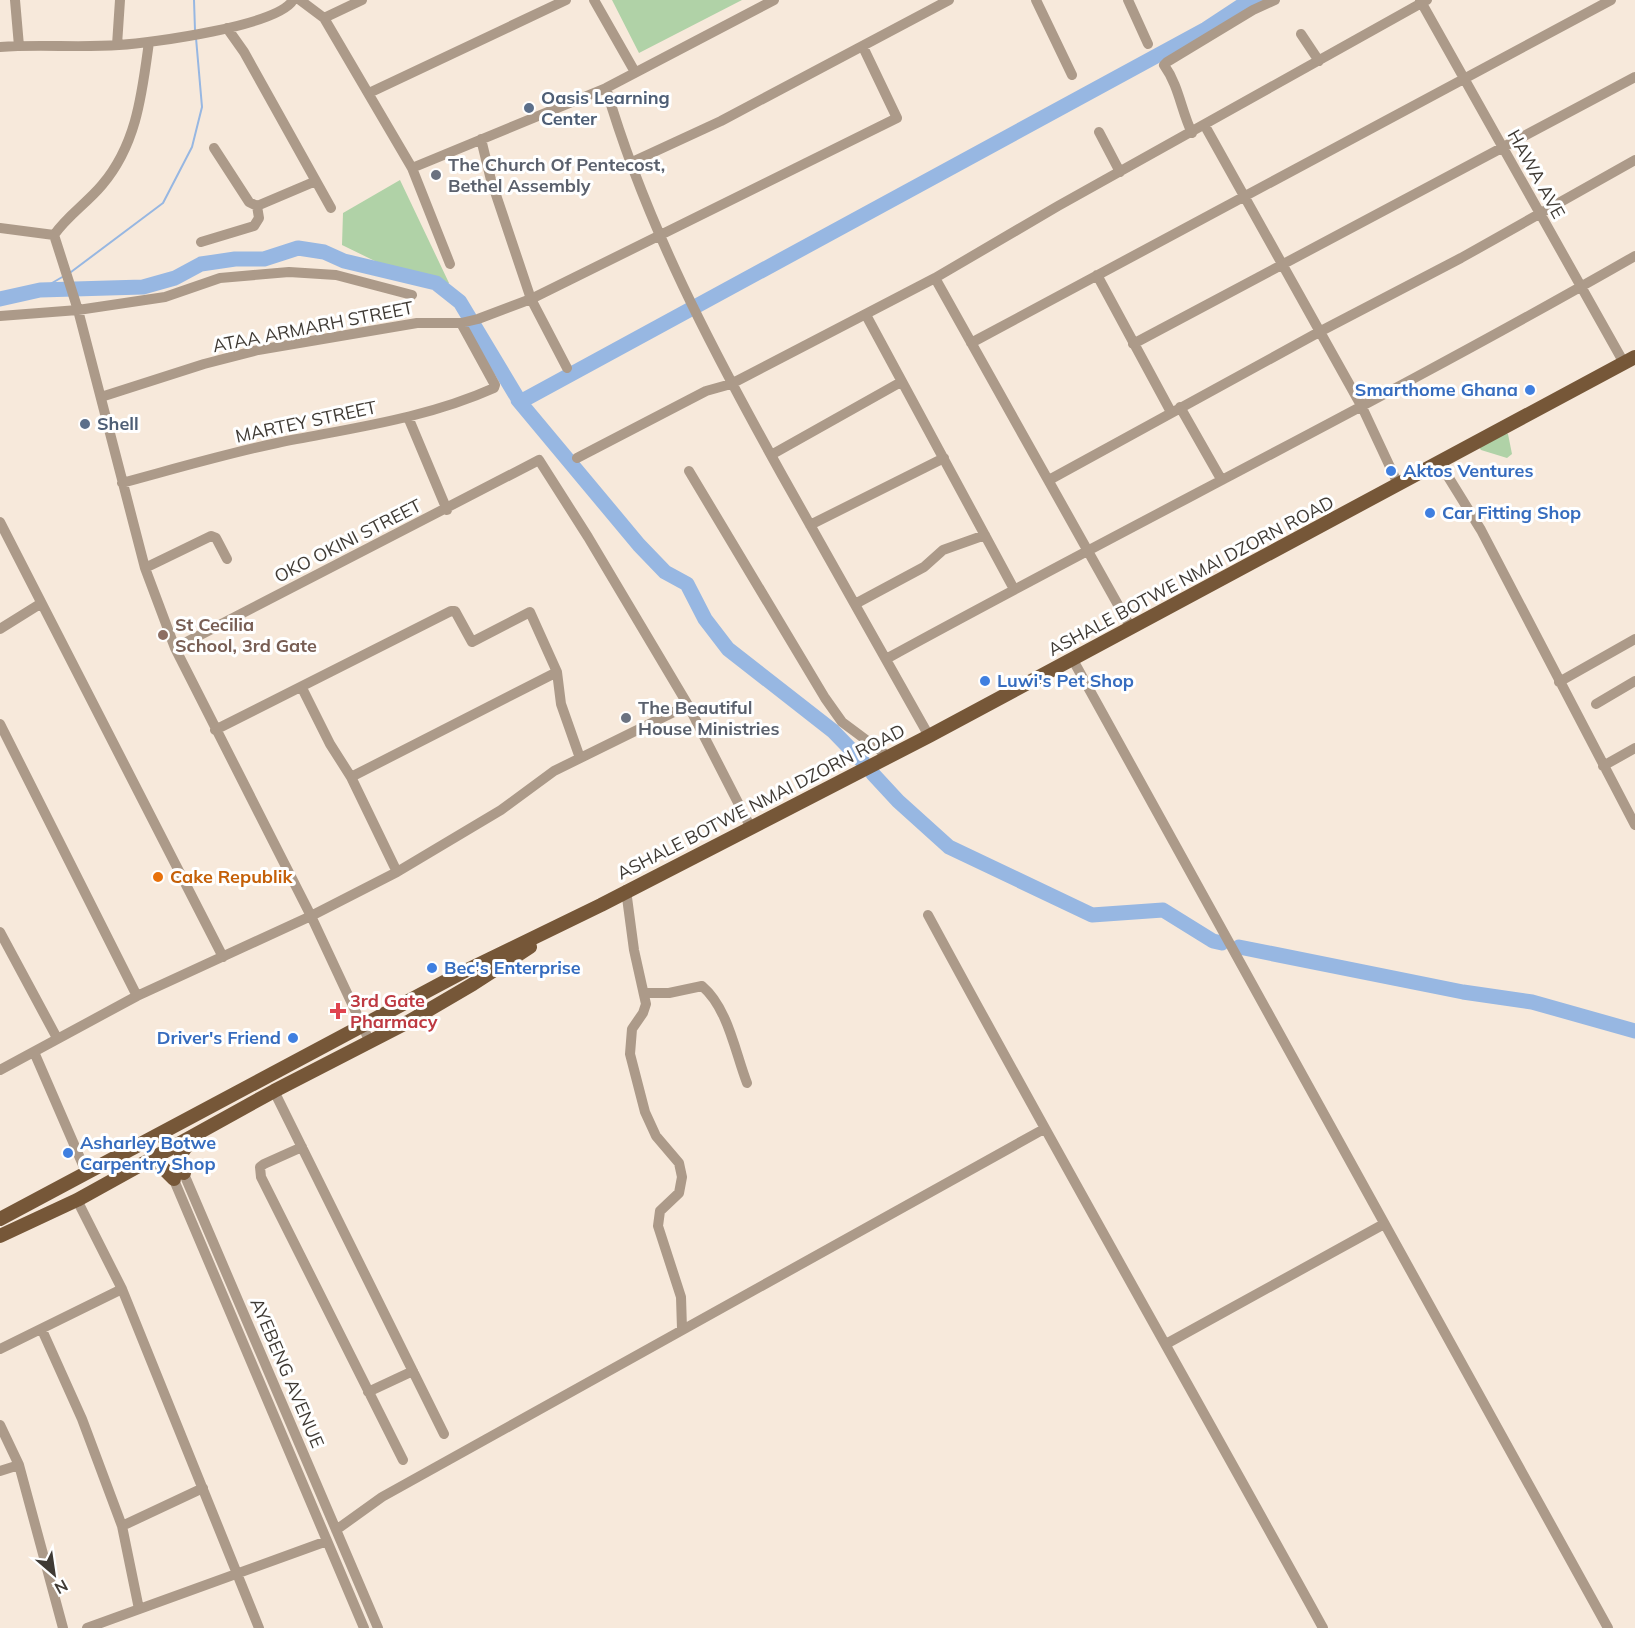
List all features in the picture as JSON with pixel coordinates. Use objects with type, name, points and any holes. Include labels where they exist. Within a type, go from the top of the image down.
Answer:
[{"type":"main road","name":"ASHALE BOTWE NMAI DZORN ROAD","points":[[0,1219],[471,968],[569,921],[890,757],[1629,360]]},
{"type":"main road","name":"ASHALE BOTWE NMAI DZORN ROAD","points":[[0,1236],[77,1200],[474,984],[569,921]]},
{"type":"main road","points":[[142,1164],[160,1166],[179,1176],[181,1154],[186,1144],[195,1136]]},
{"type":"street","points":[[15,0],[19,46]]},
{"type":"street","points":[[117,45],[120,0]]},
{"type":"street","points":[[0,47],[117,45],[149,42],[227,28],[282,11],[293,0]]},
{"type":"street","points":[[300,0],[324,18],[412,168],[450,264]]},
{"type":"street","points":[[324,18],[362,0]]},
{"type":"street","points":[[369,93],[566,0]]},
{"type":"street","points":[[594,0],[635,72]]},
{"type":"street","points":[[412,168],[606,88],[774,0]]},
{"type":"street","points":[[630,164],[685,139],[949,0]]},
{"type":"street","points":[[1036,0],[1072,75]]},
{"type":"street","points":[[1128,0],[1148,44]]},
{"type":"street","points":[[1192,133],[1178,101],[1175,80],[1164,66],[1253,10],[1275,0]]},
{"type":"street","points":[[971,343],[1611,0]]},
{"type":"street","points":[[577,458],[706,391],[730,384],[935,278],[1423,1]]},
{"type":"street","name":"HAWA AVE","points":[[1423,1],[1580,287],[1629,360]]},
{"type":"street","points":[[227,28],[244,52],[331,208]]},
{"type":"street","points":[[1301,34],[1319,60]]},
{"type":"street","points":[[54,235],[68,217],[102,185],[122,153],[137,117],[149,42]]},
{"type":"street","name":"ATAA ARMARH STREET","points":[[101,398],[258,350],[417,323],[462,323],[531,299],[897,118],[863,47]]},
{"type":"street","points":[[1133,344],[1635,77]]},
{"type":"street","points":[[606,88],[630,164],[659,236],[730,384],[928,736]]},
{"type":"street","points":[[1205,126],[1362,407],[1398,484]]},
{"type":"street","points":[[1099,132],[1120,172]]},
{"type":"street","points":[[481,139],[491,180],[531,299],[567,368]]},
{"type":"street","points":[[214,148],[249,202],[257,206],[316,181]]},
{"type":"street","points":[[1049,480],[1321,331],[1393,295],[1635,160]]},
{"type":"street","points":[[201,242],[254,226],[259,218],[257,206]]},
{"type":"street","points":[[0,228],[54,235]]},
{"type":"street","points":[[54,235],[66,267],[145,568],[175,648],[311,916],[369,1040]]},
{"type":"street","points":[[886,659],[1221,479],[1362,407],[1635,256]]},
{"type":"street","points":[[0,316],[165,297],[220,278],[289,272],[336,275],[412,295]]},
{"type":"street","points":[[1097,275],[1133,344],[1221,479]]},
{"type":"street","points":[[935,278],[1027,446],[1049,480],[1131,628]]},
{"type":"street","points":[[866,315],[1014,589]]},
{"type":"street","name":"MARTEY STREET","points":[[122,483],[278,443],[364,428],[408,417],[446,407],[494,388],[495,385],[462,323]]},
{"type":"street","points":[[771,455],[901,382]]},
{"type":"street","points":[[408,417],[447,510]]},
{"type":"street","points":[[810,525],[944,458]]},
{"type":"street","name":"OKO OKINI STREET","points":[[175,648],[447,510],[535,461],[544,465],[688,705]]},
{"type":"street","points":[[1440,462],[1481,530],[1635,825]]},
{"type":"street","points":[[689,471],[825,698],[842,722],[890,757]]},
{"type":"street","points":[[0,522],[40,604],[223,957]]},
{"type":"street","points":[[855,604],[924,567],[943,550],[985,535]]},
{"type":"street","points":[[145,568],[211,536],[216,538],[227,559]]},
{"type":"street","points":[[0,629],[40,604]]},
{"type":"street","points":[[215,730],[451,611],[456,612],[472,642],[531,612],[557,672],[561,704],[580,758]]},
{"type":"street","points":[[1559,682],[1635,639]]},
{"type":"street","points":[[1073,660],[1608,1628]]},
{"type":"street","points":[[351,777],[557,672]]},
{"type":"street","points":[[1596,704],[1635,681]]},
{"type":"street","points":[[302,688],[330,744],[351,777],[397,872]]},
{"type":"street","points":[[0,1070],[137,996],[311,916],[397,872],[501,810],[554,771],[688,705],[751,828]]},
{"type":"street","points":[[0,724],[137,996]]},
{"type":"street","points":[[1603,766],[1635,748]]},
{"type":"street","points":[[626,890],[634,950],[645,993],[643,1013],[632,1029],[630,1054],[648,1118],[656,1137],[681,1168],[682,1185],[679,1193],[664,1205],[657,1226],[681,1297],[682,1329]]},
{"type":"street","points":[[928,915],[1044,1129],[1323,1628]]},
{"type":"street","points":[[0,932],[57,1038]]},
{"type":"street","points":[[645,993],[669,993],[702,986],[709,992],[723,1015],[747,1083]]},
{"type":"street","points":[[34,1052],[86,1172]]},
{"type":"street","points":[[274,1091],[444,1434]]},
{"type":"street","points":[[336,1530],[382,1497],[1044,1129]]},
{"type":"street","name":"AYEBENG AVENUE","points":[[158,1134],[179,1176],[378,1628]]},
{"type":"street","points":[[302,1147],[264,1164],[260,1167],[261,1177],[403,1460]]},
{"type":"street","name":"AYEBENG AVENUE","points":[[179,1176],[364,1628]]},
{"type":"street","points":[[77,1200],[122,1289],[238,1571],[259,1628]]},
{"type":"street","points":[[1166,1344],[1384,1224]]},
{"type":"street","points":[[0,1349],[122,1289]]},
{"type":"street","points":[[42,1330],[82,1419],[122,1526],[139,1609]]},
{"type":"street","points":[[368,1392],[413,1371]]},
{"type":"street","points":[[0,1425],[19,1465],[63,1628]]},
{"type":"street","points":[[0,1471],[19,1465]]},
{"type":"street","points":[[122,1526],[203,1488]]},
{"type":"street","points":[[87,1628],[238,1571],[327,1541]]},
{"type":"green space","points":[[612,0],[742,0],[639,53]]},
{"type":"green space","points":[[400,180],[449,283],[445,286],[423,273],[381,264],[342,245],[343,213]]},
{"type":"green space","points":[[1504,432],[1508,434],[1512,454],[1507,458],[1481,450],[1478,446]]},
{"type":"waterway","points":[[194,0],[195,30]]},
{"type":"waterway","points":[[0,299],[40,290],[143,287],[175,278],[201,264],[235,259],[264,259],[298,248],[324,252],[344,261],[436,283],[460,302],[520,402],[1206,29],[1241,6],[1257,0]]},
{"type":"waterway","points":[[71,272],[163,203],[192,147],[202,107],[196,38]]},
{"type":"waterway","points":[[40,290],[64,276]]},
{"type":"waterway","points":[[518,400],[639,545],[665,572],[687,584],[705,619],[728,649],[833,731],[863,762]]},
{"type":"waterway","points":[[873,774],[898,801],[949,847],[1092,915],[1163,910],[1213,941],[1222,943]]},
{"type":"waterway","points":[[1239,947],[1463,992],[1532,1002],[1635,1031]]},
{"type":"place","name":"Oasis Learning Center","points":[[529,108]]},
{"type":"place","name":"The Church Of Pentecost, Bethel Assembly","points":[[436,175]]},
{"type":"place","name":"Smarthome Ghana","points":[[1530,390]]},
{"type":"place","name":"Shell","points":[[85,424]]},
{"type":"place","name":"Aktos Ventures","points":[[1391,471]]},
{"type":"place","name":"Car Fitting Shop","points":[[1430,513]]},
{"type":"place","name":"St Cecilia School, 3rd Gate","points":[[163,635]]},
{"type":"place","name":"Luwi's Pet Shop","points":[[985,681]]},
{"type":"place","name":"The Beautiful House Ministries","points":[[626,718]]},
{"type":"place","name":"Cake Republik","points":[[158,877]]},
{"type":"place","name":"Bec's Enterprise","points":[[432,968]]},
{"type":"place","name":"3rd Gate Pharmacy","points":[[338,1011]]},
{"type":"place","name":"Driver's Friend","points":[[293,1038]]},
{"type":"place","name":"Asharley Botwe Carpentry Shop","points":[[68,1153]]}]
